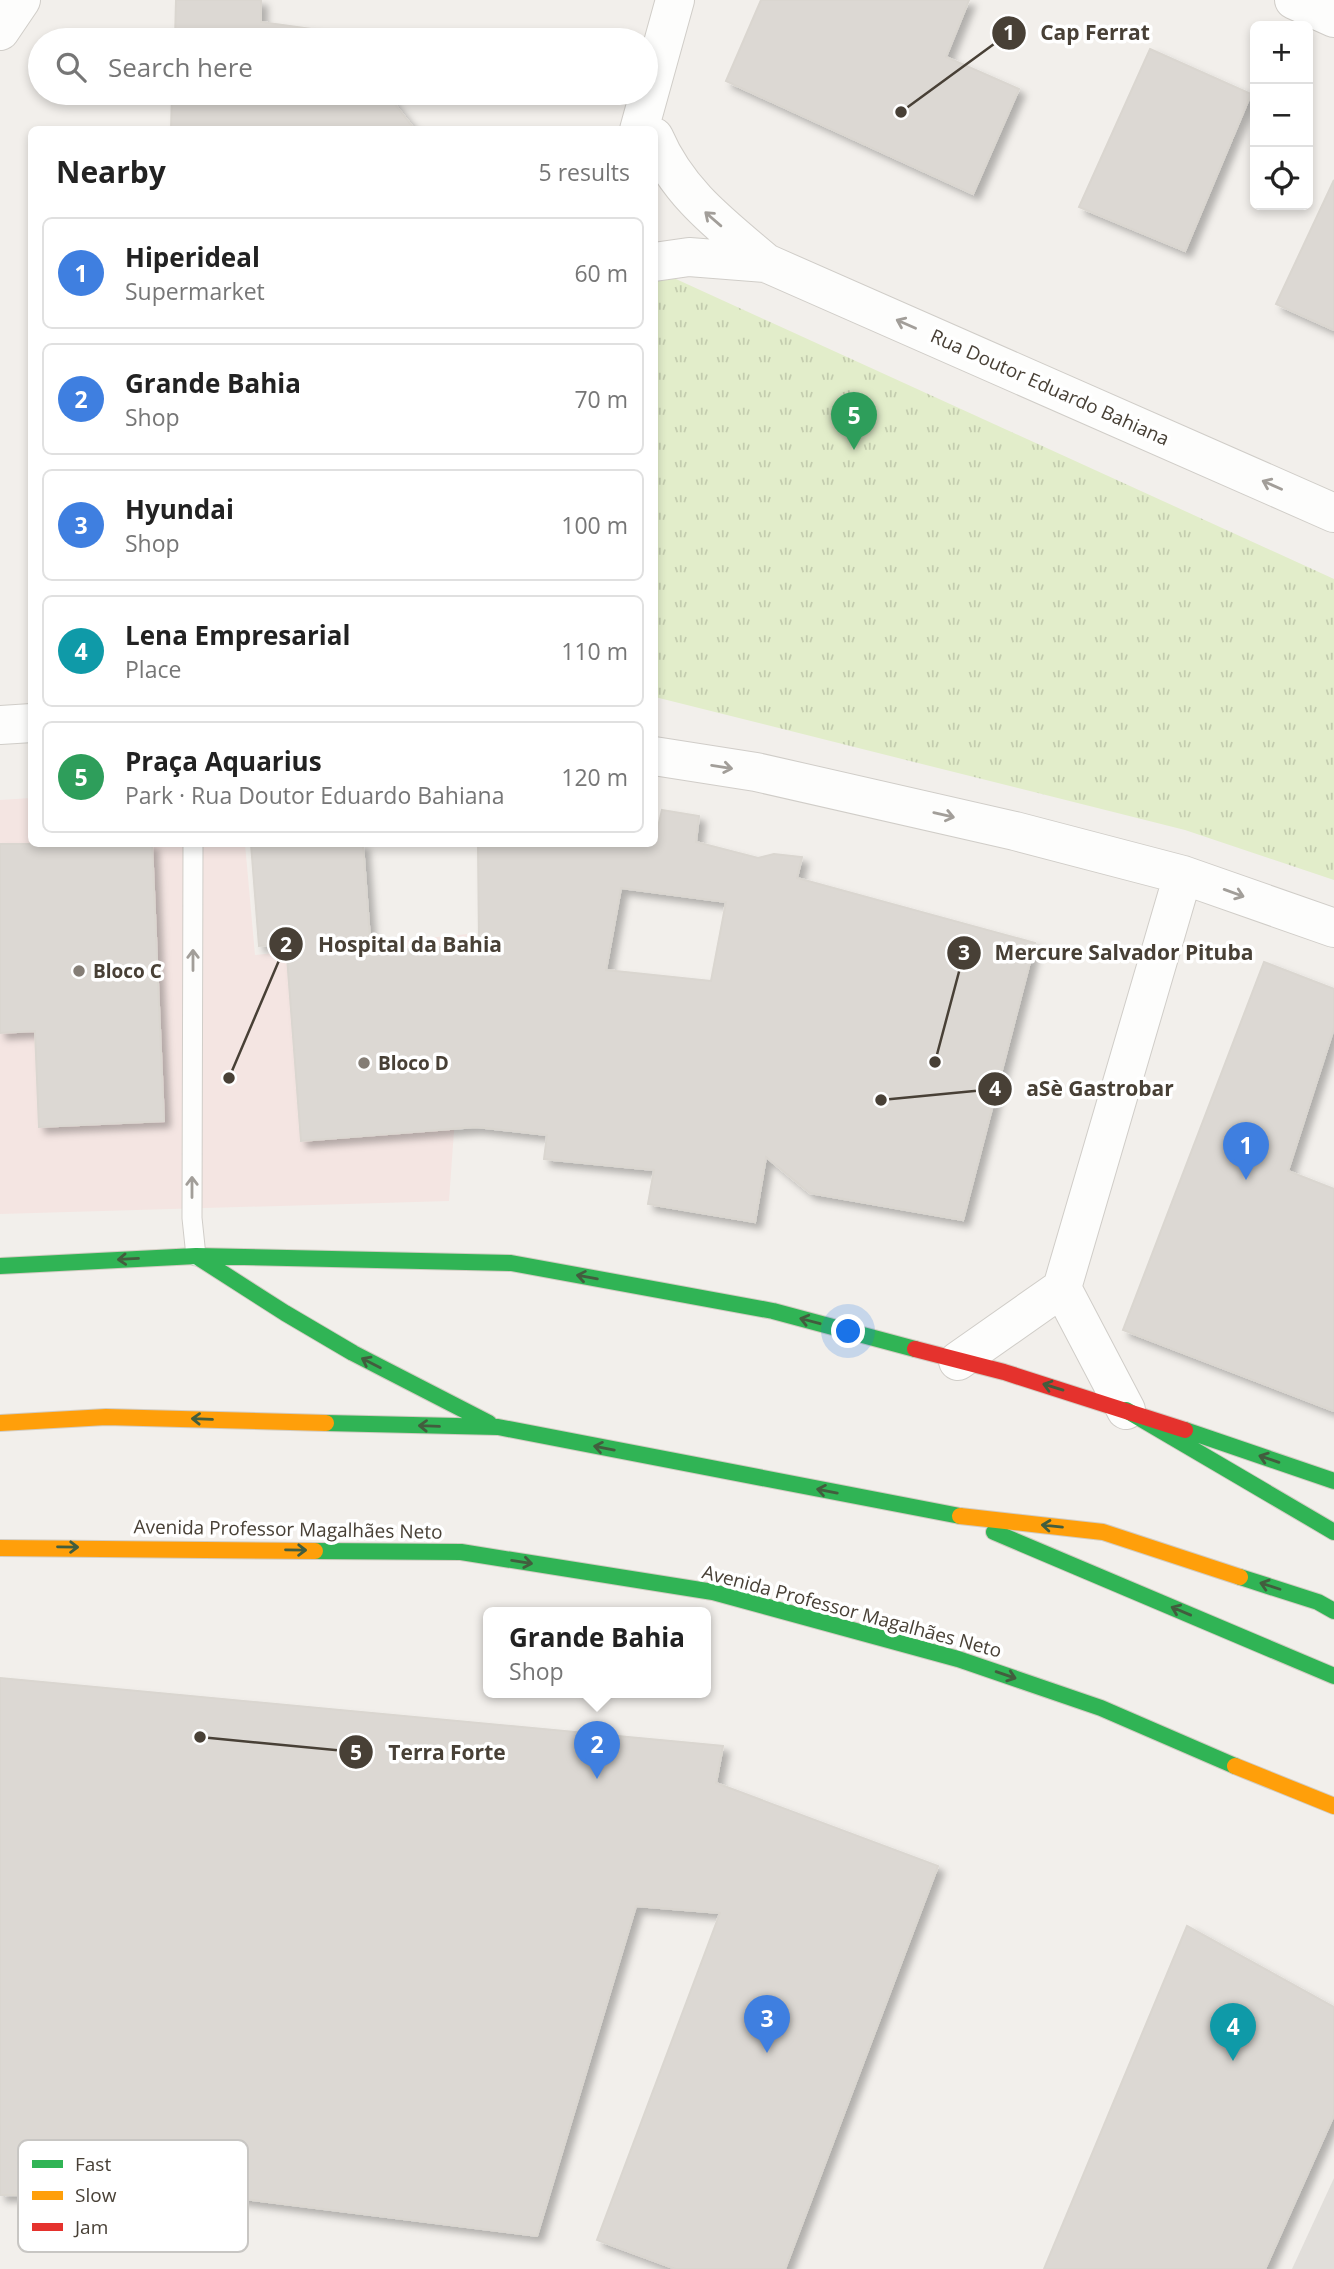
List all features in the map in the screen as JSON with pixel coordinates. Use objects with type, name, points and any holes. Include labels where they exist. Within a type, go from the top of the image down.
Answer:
[{"type":"main road","points":[[196,1256],[353,1353],[498,1427]]},
{"type":"main road","points":[[0,1266],[196,1256],[511,1263],[773,1311],[1004,1372],[1126,1410],[1334,1481]]},
{"type":"main road","points":[[1126,1410],[1334,1532]]},
{"type":"main road","points":[[0,1423],[106,1417],[498,1427],[956,1516],[1103,1532],[1318,1602],[1334,1611]]},
{"type":"main road","points":[[956,1516],[1334,1676]]},
{"type":"main road","name":"Avenida Professor Magalhães Neto","points":[[0,1548],[461,1552],[713,1592],[971,1663],[1101,1708],[1334,1806]]},
{"type":"street","points":[[0,31],[21,0]]},
{"type":"street","points":[[658,77],[675,0]]},
{"type":"street","points":[[1294,0],[1334,18]]},
{"type":"street","points":[[647,126],[652,105]]},
{"type":"street","name":"Rua Doutor Eduardo Bahiana","points":[[658,147],[681,185],[706,213],[766,262],[1334,513]]},
{"type":"street","name":"Rua Doutor Eduardo Bahiana","points":[[658,261],[689,257],[766,262]]},
{"type":"street","points":[[0,724],[28,723]]},
{"type":"street","points":[[658,756],[770,775],[1015,831],[1183,875],[1334,928]]},
{"type":"street","points":[[958,1361],[1062,1289],[1183,875]]},
{"type":"street","points":[[1062,1289],[1126,1410]]},
{"type":"lane","points":[[193,847],[192,1218],[196,1256]]},
{"type":"shaded area","points":[[28,798],[28,847],[245,847],[255,955],[468,934],[449,1201],[0,1214],[0,800]]},
{"type":"shaded area","points":[[1334,2178],[1334,2269],[1292,2269]]},
{"type":"green space","points":[[665,274],[1334,579],[1334,880],[1185,830],[658,698],[658,277]]},
{"type":"building","points":[[176,0],[261,0],[261,22],[304,28],[175,28]]},
{"type":"building","points":[[761,0],[969,0],[946,57],[1019,89],[973,194],[726,81]]},
{"type":"building","points":[[1150,49],[1250,94],[1185,251],[1079,207]]},
{"type":"building","points":[[172,105],[395,105],[412,126],[171,126]]},
{"type":"building","points":[[1334,180],[1334,330],[1276,304]]},
{"type":"building","points":[[662,810],[699,816],[696,842],[758,858],[774,854],[802,857],[797,878],[1035,943],[963,1220],[810,1193],[766,1157],[755,1222],[648,1204],[654,1170],[544,1159],[547,1135],[476,1127],[301,1141],[286,944],[259,946],[251,847],[363,847],[371,952],[479,944],[478,847],[658,847],[658,827]],"holes":[[[621,888],[726,902],[711,981],[606,970]]]},
{"type":"building","name":"Bloco C","points":[[0,844],[28,844],[28,847],[152,847],[164,1121],[39,1127],[35,1031],[0,1033]]},
{"type":"building","points":[[1264,962],[1334,989],[1334,1028],[1288,1171],[1334,1189],[1334,1411],[1123,1330]]},
{"type":"building","points":[[0,1678],[723,1746],[716,1783],[938,1866],[785,2269],[676,2269],[597,2240],[720,1913],[636,1906],[537,2236],[248,2200],[248,2140],[18,2140],[18,2195],[0,2195]]},
{"type":"building","points":[[1187,1926],[1334,2007],[1334,2115],[1265,2269],[1044,2269]]},
{"type":"traffic: fast","points":[[0,1266],[196,1256],[511,1263],[773,1311],[915,1349]]},
{"type":"traffic: fast","points":[[196,1256],[353,1353],[489,1423]]},
{"type":"traffic: fast","points":[[1126,1410],[1334,1532]]},
{"type":"traffic: fast","points":[[326,1423],[498,1427],[960,1516]]},
{"type":"traffic: fast","points":[[1185,1430],[1334,1481]]},
{"type":"traffic: fast","points":[[994,1532],[1334,1676]]},
{"type":"traffic: fast","points":[[315,1551],[461,1552],[713,1592],[958,1659],[1101,1708],[1235,1766]]},
{"type":"traffic: fast","points":[[1240,1577],[1318,1602],[1334,1611]]},
{"type":"traffic: slow","points":[[0,1423],[106,1417],[326,1423]]},
{"type":"traffic: slow","points":[[960,1516],[1103,1532],[1240,1577]]},
{"type":"traffic: slow","points":[[0,1548],[315,1551]]},
{"type":"traffic: slow","points":[[1235,1766],[1334,1806]]},
{"type":"traffic: jam","points":[[915,1349],[1004,1372],[1185,1430]]},
{"type":"place","name":"Cap Ferrat","points":[[901,112]]},
{"type":"place","name":"Praça Aquarius","points":[[854,450]]},
{"type":"place","name":"Bloco C","points":[[79,971]]},
{"type":"place","name":"Mercure Salvador Pituba","points":[[935,1062]]},
{"type":"place","name":"Bloco D","points":[[364,1063]]},
{"type":"place","name":"Hospital da Bahia","points":[[229,1078]]},
{"type":"place","name":"aSè Gastrobar","points":[[881,1100]]},
{"type":"place","name":"Hiperideal","points":[[1246,1180]]},
{"type":"place","name":"Terra Forte","points":[[200,1737]]},
{"type":"place","name":"Grande Bahia","points":[[597,1779]]},
{"type":"place","name":"Hyundai","points":[[767,2053]]},
{"type":"place","name":"Lena Empresarial","points":[[1233,2061]]}]
